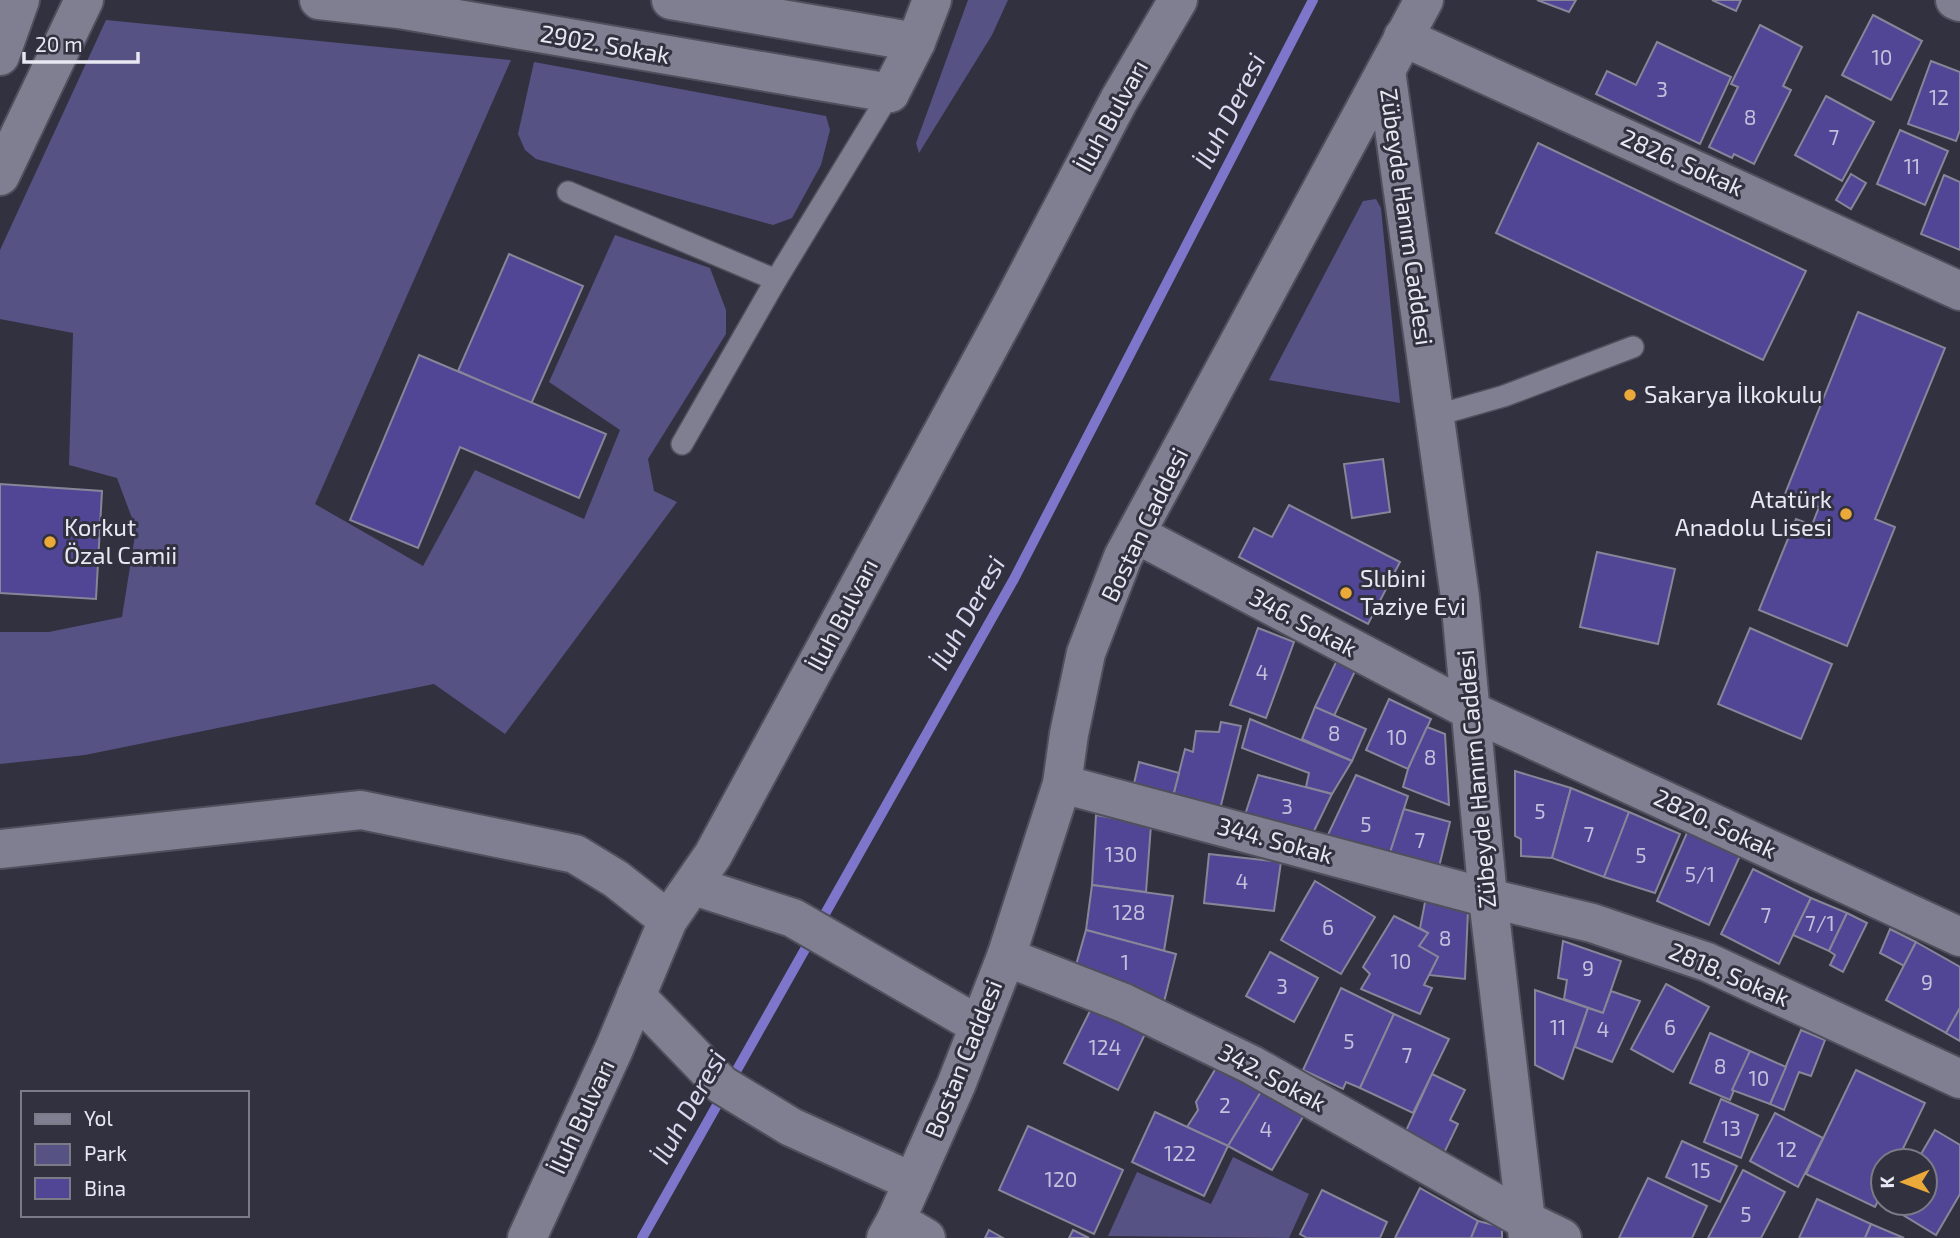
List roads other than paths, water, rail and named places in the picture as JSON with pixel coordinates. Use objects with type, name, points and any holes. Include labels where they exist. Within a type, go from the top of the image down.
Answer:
[{"type":"street","points":[[0,56],[20,0]]},
{"type":"street","points":[[0,176],[84,0]]},
{"type":"street","name":"2902. Sokak","points":[[319,0],[399,9],[890,93]]},
{"type":"street","points":[[671,0],[916,42]]},
{"type":"street","points":[[890,93],[916,42],[932,0]]},
{"type":"street","name":"İluh Bulvarı","points":[[527,1238],[668,920],[694,886],[726,831],[957,406],[1119,100],[1178,0]]},
{"type":"street","name":"Bostan Caddesi","points":[[903,1232],[913,1182],[956,1085],[1006,957],[1062,784],[1069,734],[1086,653],[1123,557],[1424,0]]},
{"type":"street","points":[[1955,0],[1960,2]]},
{"type":"street","name":"2826. Sokak","points":[[1404,37],[1960,291]]},
{"type":"street","name":"Zübeyde Hanım Caddesi","points":[[1386,71],[1460,597],[1488,898],[1527,1229]]},
{"type":"street","name":"346. Sokak","points":[[1136,534],[1471,711]]},
{"type":"street","name":"2820. Sokak","points":[[1471,711],[1960,937]]},
{"type":"street","name":"344. Sokak","points":[[1062,784],[1488,898]]},
{"type":"street","points":[[0,849],[361,810],[575,854],[617,879],[668,920]]},
{"type":"street","points":[[694,886],[793,918],[978,1025]]},
{"type":"street","name":"2818. Sokak","points":[[1488,898],[1592,923],[1707,962],[1960,1079]]},
{"type":"street","name":"342. Sokak","points":[[1006,957],[1124,1003],[1251,1065],[1527,1229],[1562,1238]]},
{"type":"street","points":[[636,996],[722,1085],[791,1127],[913,1182]]},
{"type":"lane","points":[[682,444],[776,280],[890,93]]},
{"type":"lane","points":[[568,192],[776,280]]},
{"type":"lane","points":[[1434,416],[1504,396],[1633,347]]},
{"type":"waterway","name":"İluh Deresi","points":[[642,1238],[1014,579],[1313,0]]},
{"type":"place","name":"Sakarya İlkokulu","points":[[1630,395]]},
{"type":"place","name":"Atatürk Anadolu Lisesi","points":[[1846,514]]},
{"type":"place","name":"Korkut Özal Camii","points":[[50,542]]},
{"type":"place","name":"Slıbini Taziye Evi","points":[[1346,593]]}]
